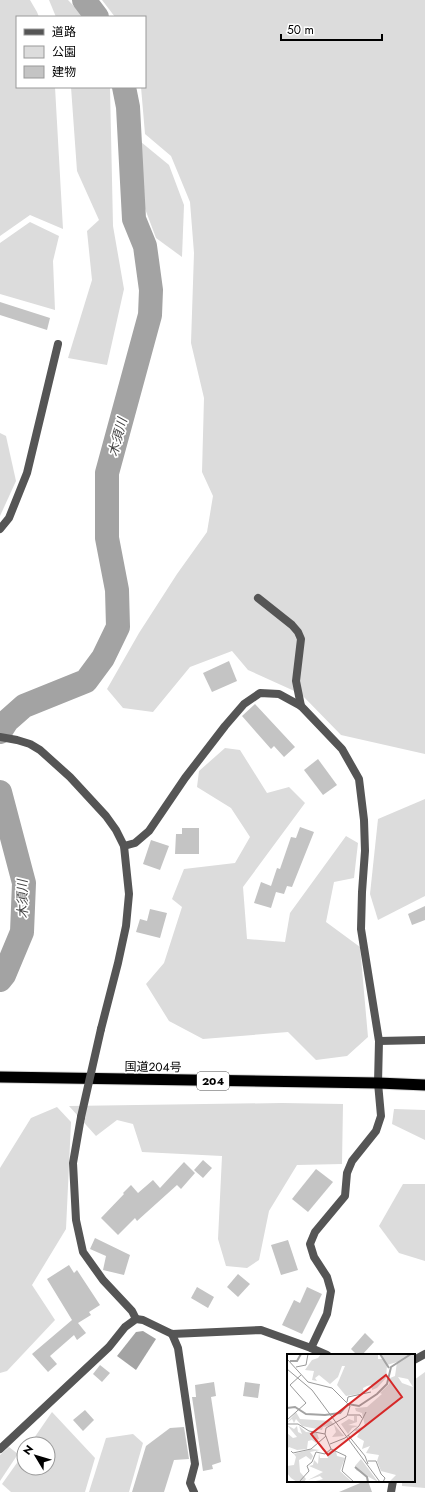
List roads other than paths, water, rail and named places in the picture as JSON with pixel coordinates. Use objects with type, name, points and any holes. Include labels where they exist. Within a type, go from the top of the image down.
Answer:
[{"type":"highway","name":"国道204号","points":[[0,1077],[425,1085]]},
{"type":"street","points":[[0,529],[9,518],[27,473],[58,344]]},
{"type":"street","points":[[258,598],[292,625],[298,632],[300,639],[296,681],[301,706]]},
{"type":"street","points":[[124,846],[135,844],[149,831],[185,778],[244,704],[260,693],[279,694],[301,706],[342,749],[359,779],[366,851],[362,892],[361,929],[379,1041],[378,1083],[381,1116],[376,1131],[352,1161],[347,1173],[344,1196],[315,1232],[310,1244],[314,1257],[327,1277],[331,1291],[327,1314],[311,1348]]},
{"type":"street","points":[[0,737],[30,744],[40,750],[70,777],[106,816],[116,830],[124,846],[130,894],[126,926],[81,1117],[73,1163],[76,1220],[83,1252],[103,1280],[132,1311],[136,1319]]},
{"type":"street","points":[[379,1041],[425,1040]]},
{"type":"street","points":[[0,1449],[110,1347],[125,1327],[136,1319],[143,1320],[172,1334],[261,1330],[324,1354]]},
{"type":"street","points":[[172,1334],[178,1348],[195,1464],[190,1483],[194,1492]]},
{"type":"street","points":[[415,1359],[425,1354]]},
{"type":"street","points":[[391,1492],[393,1482]]},
{"type":"waterway","name":"木須川","points":[[84,0],[96,16]]},
{"type":"waterway","name":"木須川","points":[[0,732],[7,721],[24,706],[86,681],[103,658],[118,627],[117,590],[107,538],[107,473],[150,315],[151,290],[145,246],[134,219],[128,107],[124,88]]},
{"type":"waterway","name":"木須川","points":[[0,792],[24,883],[22,932],[4,975],[0,980]]}]
